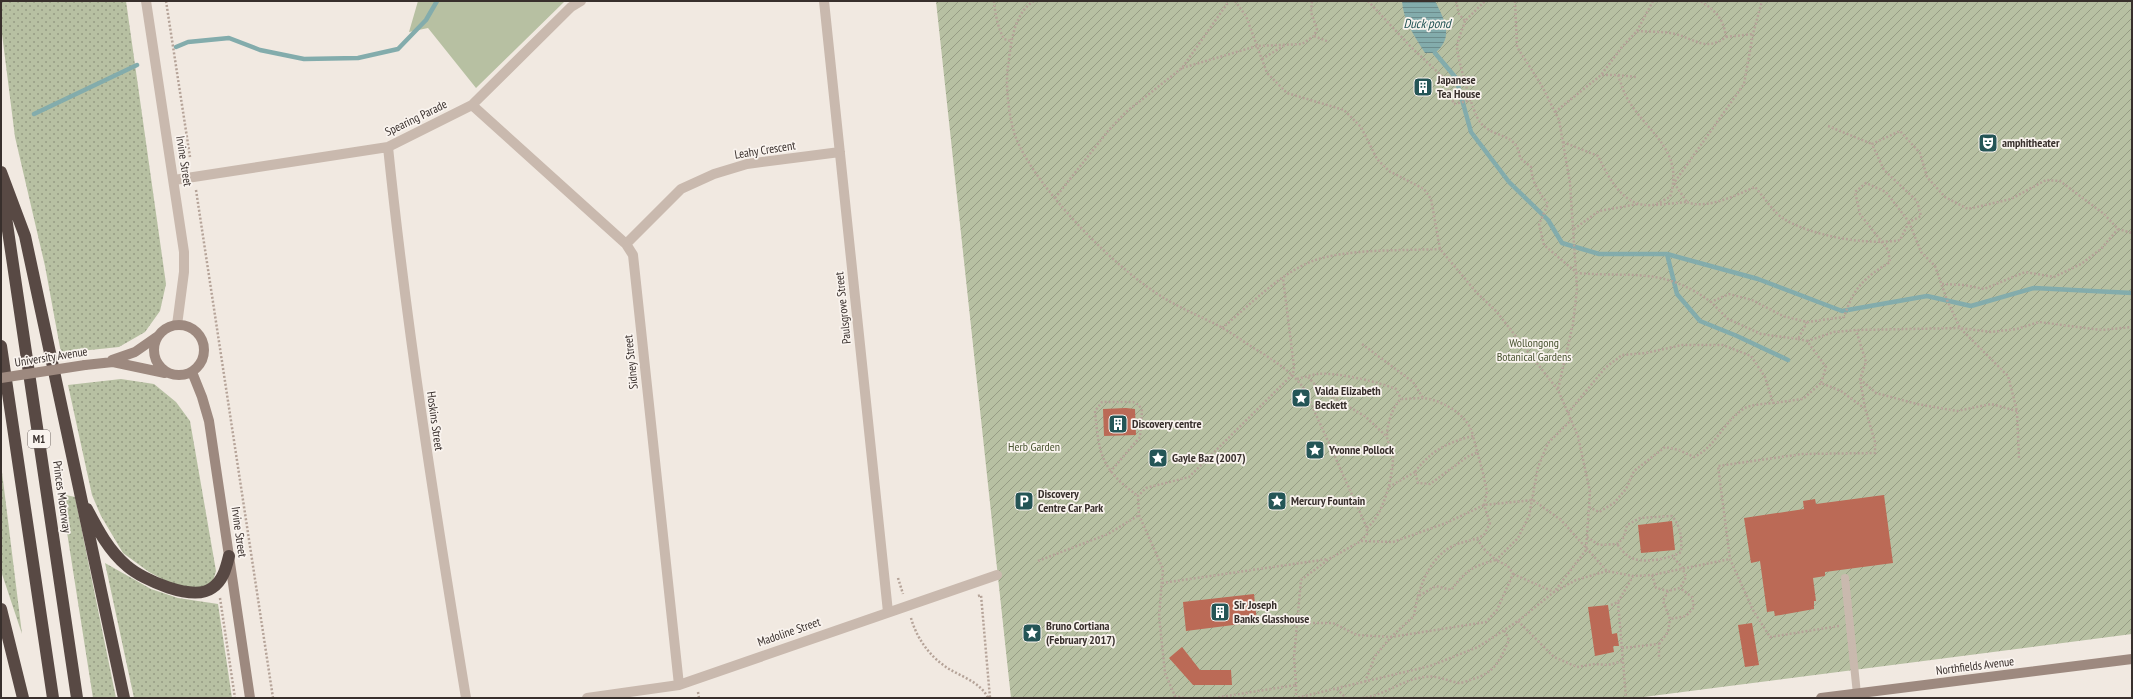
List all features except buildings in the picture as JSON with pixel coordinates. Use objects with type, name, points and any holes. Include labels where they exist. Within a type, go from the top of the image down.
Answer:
[{"type":"highway","points":[[1,172],[25,236],[124,698]]},
{"type":"highway","name":"Princes Motorway","points":[[1,181],[77,698]]},
{"type":"highway","name":"M1","points":[[1,346],[53,698]]},
{"type":"highway","points":[[80,496],[96,527],[117,556],[127,567],[156,583],[183,591],[203,592],[217,584],[222,576],[229,556]]},
{"type":"highway","points":[[1,609],[23,698]]},
{"type":"main road","points":[[177,325],[192,328],[202,339],[204,347],[202,361],[192,372],[185,375],[170,374],[158,365],[155,359],[154,344],[158,336],[166,329],[177,325]]},
{"type":"main road","name":"University Avenue","points":[[1,378],[105,362],[134,352],[158,336]]},
{"type":"main road","name":"University Avenue","points":[[105,362],[126,363],[170,374]]},
{"type":"main road","name":"Irvine Street","points":[[192,372],[202,397],[209,422],[250,698]]},
{"type":"main road","name":"Northfields Avenue","points":[[1821,698],[2132,659]]},
{"type":"street","name":"Irvine Street","points":[[146,1],[184,252],[184,272],[177,325]]},
{"type":"street","name":"Spearing Parade","points":[[174,180],[388,147],[472,105],[571,7],[581,1]]},
{"type":"street","name":"Paulsgrove Street","points":[[824,1],[888,612]]},
{"type":"street","name":"Sidney Street","points":[[472,105],[626,244],[632,255],[679,685]]},
{"type":"street","name":"Hoskins Street","points":[[388,147],[397,233],[422,425],[466,698]]},
{"type":"street","name":"Leahy Crescent","points":[[626,244],[681,189],[714,174],[747,164],[840,152]]},
{"type":"street","name":"Madoline Street","points":[[587,698],[679,685],[997,575]]},
{"type":"lane","points":[[1845,578],[1857,694]]},
{"type":"path","points":[[166,1],[190,157]]},
{"type":"path","points":[[994,1],[995,13],[1002,35],[1004,39],[1011,41]]},
{"type":"path","points":[[1034,1],[1018,21],[1011,41],[1007,71],[1010,114],[1016,138],[1034,170],[1055,198],[1129,274],[1164,298],[1222,328],[1297,378],[1305,390],[1367,528],[1368,534],[1361,541],[1328,559],[1301,580],[1294,657],[1296,697],[1337,689],[1430,666],[1478,647],[1518,621],[1554,592],[1576,580],[1607,571],[1633,576],[1652,575],[1682,567],[1730,559]]},
{"type":"path","points":[[1055,198],[1108,131],[1126,112],[1182,68],[1229,1]]},
{"type":"path","points":[[1235,1],[1246,16],[1267,73],[1287,93],[1344,110],[1361,127],[1377,159],[1389,171],[1424,189],[1431,199],[1440,249],[1477,293],[1496,311],[1558,390],[1578,436],[1590,492],[1586,550],[1554,592]]},
{"type":"path","points":[[1182,68],[1257,46],[1302,44],[1314,36],[1317,29],[1311,12],[1312,1]]},
{"type":"path","points":[[1368,1],[1412,48],[1443,76],[1454,104],[1471,100]]},
{"type":"path","points":[[1456,1],[1459,14],[1466,21]]},
{"type":"path","points":[[1485,1],[1466,21],[1457,47],[1478,121],[1488,130],[1513,141],[1519,148],[1520,158],[1531,167],[1531,177],[1535,187],[1548,204],[1539,224],[1544,245],[1577,273],[1619,273],[1664,277],[1693,288],[1711,302],[1728,319],[1761,334],[1807,340],[1834,332],[1856,330],[1960,328],[1991,332],[2018,329],[2039,322],[2102,330],[2132,327]]},
{"type":"path","points":[[1515,1],[1517,47],[1542,86],[1559,120],[1570,184],[1577,273],[1573,324],[1558,390]]},
{"type":"path","points":[[1555,112],[1601,75],[1622,47],[1637,31],[1653,1]]},
{"type":"path","points":[[1701,1],[1715,11],[1724,23],[1726,37]]},
{"type":"path","points":[[1674,183],[1744,84],[1753,34],[1762,1]]},
{"type":"path","points":[[1637,31],[1674,33],[1705,45],[1718,43],[1726,37],[1753,34]]},
{"type":"path","points":[[1314,36],[1329,42]]},
{"type":"path","points":[[1262,59],[1285,45]]},
{"type":"path","points":[[1601,75],[1636,76]]},
{"type":"path","points":[[1618,75],[1627,98],[1665,147],[1674,170],[1674,183],[1670,197],[1654,205]]},
{"type":"path","points":[[1574,229],[1599,211],[1638,204],[1654,205],[1687,202],[1694,205],[1725,200],[1755,187],[1783,218],[1814,233],[1883,243],[1900,240],[1909,222],[1921,216],[1917,201],[1884,170],[1872,144],[1828,126]]},
{"type":"path","points":[[1872,144],[1900,131],[1920,153],[1927,177],[1945,198],[1968,209],[2011,199],[2046,180],[2060,181],[2104,214],[2118,229],[2132,233]]},
{"type":"path","points":[[1563,142],[1598,156],[1611,181],[1622,194],[1638,204]]},
{"type":"path","points":[[1674,183],[1687,202]]},
{"type":"path","points":[[1711,302],[1729,294],[1752,300],[1783,316],[1807,322],[1844,317],[1850,298],[1868,276],[1890,262],[1888,250],[1860,214],[1855,192],[1866,183],[1886,192],[1909,222],[1921,252],[1935,266],[1960,328],[2008,376],[2016,410],[2019,460]]},
{"type":"path","points":[[196,190],[273,698]]},
{"type":"path","points":[[1942,284],[1964,285],[1984,289],[2025,272],[2054,277],[2081,264],[2101,250],[2118,229]]},
{"type":"path","points":[[1222,328],[1283,278],[1310,262],[1342,254],[1440,249]]},
{"type":"path","points":[[1184,698],[1175,696],[1165,673],[1159,616],[1163,569],[1139,515],[1138,496],[1146,488],[1189,477],[1293,374],[1294,366],[1283,278]]},
{"type":"path","points":[[1798,339],[1807,322]]},
{"type":"path","points":[[1850,624],[1770,637],[1753,610],[1730,559],[1718,466],[1802,454],[1875,453],[1876,442],[1865,408],[1860,379],[1866,362],[1856,330]]},
{"type":"path","points":[[1589,507],[1599,512],[1614,503],[1626,489],[1634,471],[1666,447],[1680,450],[1694,457],[1702,453],[1719,436],[1729,420],[1746,408],[1803,399],[1821,383],[1826,366],[1807,340]]},
{"type":"path","points":[[1362,344],[1413,382],[1424,398]]},
{"type":"path","points":[[1568,413],[1604,368],[1622,355],[1646,353],[1682,345],[1723,345],[1751,356],[1765,378],[1773,403]]},
{"type":"path","points":[[1297,378],[1318,374],[1334,375],[1385,385],[1396,389],[1401,399]]},
{"type":"path","points":[[1308,377],[1318,388],[1366,417],[1387,437]]},
{"type":"path","points":[[1860,379],[1876,393],[1917,404],[1957,411],[1991,404],[2016,410]]},
{"type":"path","points":[[1821,383],[1841,392],[1865,408]]},
{"type":"path","points":[[1365,682],[1375,656],[1391,637],[1414,616],[1417,598],[1436,558],[1456,545],[1477,539],[1484,535],[1490,523],[1484,505],[1487,492],[1472,429],[1455,410],[1441,403],[1424,398],[1401,399]]},
{"type":"path","points":[[1367,528],[1375,522],[1389,487],[1393,457],[1387,437],[1393,410],[1401,399]]},
{"type":"path","points":[[1110,472],[1140,437],[1142,411],[1139,405],[1134,402],[1102,402],[1095,411],[1097,441],[1102,458],[1110,472],[1118,482],[1138,496]]},
{"type":"path","points":[[1417,598],[1436,586],[1451,590],[1461,577],[1476,565],[1496,560],[1518,538],[1529,516],[1538,467],[1548,443],[1571,420]]},
{"type":"path","points":[[1389,487],[1415,472],[1425,458],[1453,441],[1473,436]]},
{"type":"path","points":[[1415,472],[1418,483],[1430,484],[1467,457],[1478,452]]},
{"type":"path","points":[[1361,541],[1393,542],[1446,523],[1484,505],[1533,500],[1561,520],[1586,550],[1607,571]]},
{"type":"path","points":[[1038,561],[1108,534],[1139,515]]},
{"type":"path","points":[[1587,538],[1599,544],[1617,544],[1624,537],[1627,525],[1640,518],[1672,516],[1678,524],[1682,538],[1682,552],[1673,557],[1647,560],[1634,559],[1627,556],[1617,544]]},
{"type":"path","points":[[1477,539],[1485,550],[1496,560],[1508,566],[1513,574],[1554,592]]},
{"type":"path","points":[[1652,575],[1656,588],[1668,591],[1680,588],[1686,577],[1682,567],[1673,557]]},
{"type":"path","points":[[1162,583],[1328,559]]},
{"type":"path","points":[[1297,623],[1333,623],[1357,635],[1391,637],[1486,622],[1497,610],[1513,574]]},
{"type":"path","points":[[1626,698],[1618,602],[1633,576]]},
{"type":"path","points":[[1670,619],[1686,616],[1694,607],[1692,597],[1680,588]]},
{"type":"path","points":[[1659,659],[1659,644],[1668,632],[1670,619],[1663,601],[1668,591]]},
{"type":"path","points":[[219,593],[235,698]]},
{"type":"path","points":[[974,598],[981,595],[989,698]]},
{"type":"path","points":[[1611,605],[1618,602]]},
{"type":"path","points":[[918,616],[911,618],[920,642],[942,664],[984,690],[989,698]]},
{"type":"path","points":[[1518,621],[1554,657],[1577,666],[1595,664],[1608,666],[1623,661]]},
{"type":"path","points":[[1362,698],[1375,697],[1395,686],[1425,676],[1443,678],[1460,683],[1485,676],[1498,664],[1509,640],[1504,630]]},
{"type":"path","points":[[1622,648],[1659,644]]},
{"type":"path","points":[[1214,698],[1296,685]]},
{"type":"path","points":[[1337,689],[1346,698]]},
{"type":"path","points":[[698,691],[699,698]]},
{"type":"green space","points":[[1,1],[126,1],[166,284],[160,311],[145,332],[119,347],[61,353],[45,266],[15,137],[1,26]]},
{"type":"green space","points":[[418,1],[565,1],[476,88],[428,28],[409,32]]},
{"type":"green space","name":"Wollongong Botanical Gardens","points":[[936,1],[2132,1],[2132,634],[1636,698],[1011,698]]},
{"type":"green space","points":[[121,379],[154,384],[176,402],[190,421],[216,571],[213,581],[209,586],[193,589],[170,583],[149,572],[123,553],[101,516],[92,495],[68,385]]},
{"type":"green space","points":[[1,464],[22,634],[1,571]]},
{"type":"green space","points":[[61,494],[75,497],[116,698],[93,698]]},
{"type":"green space","points":[[105,563],[151,589],[178,598],[218,604],[232,698],[134,698]]},
{"type":"water","name":"Duck pond","points":[[1402,1],[1435,1],[1442,14],[1446,34],[1445,41],[1435,53],[1425,53],[1407,22]]},
{"type":"waterway","points":[[176,47],[188,42],[229,38],[260,50],[304,59],[358,58],[398,49],[426,20],[437,1]]},
{"type":"waterway","points":[[1435,53],[1456,78],[1471,132],[1509,182],[1548,220],[1562,243],[1599,254],[1667,254],[1758,279],[1842,311],[1927,296],[1971,306],[2034,288],[2132,293]]},
{"type":"waterway","points":[[34,114],[137,65]]},
{"type":"waterway","points":[[1667,254],[1677,294],[1700,321],[1737,336],[1788,360]]},
{"type":"place","name":"Japanese Tea House","points":[[1423,87]]},
{"type":"place","name":"amphitheater","points":[[1988,143]]},
{"type":"place","name":"Valda Elizabeth Beckett","points":[[1301,398]]},
{"type":"place","name":"Discovery centre","points":[[1118,424]]},
{"type":"place","name":"Yvonne Pollock","points":[[1315,450]]},
{"type":"place","name":"Gayle Baz (2007)","points":[[1158,458]]},
{"type":"place","name":"Discovery Centre Car Park","points":[[1024,501]]},
{"type":"place","name":"Mercury Fountain","points":[[1277,501]]},
{"type":"place","name":"Sir Joseph Banks Glasshouse","points":[[1220,612]]},
{"type":"place","name":"Bruno Cortiana (February 2017)","points":[[1032,633]]},
{"type":"park label","name":"Herb Garden","points":[[1034,447]]}]
